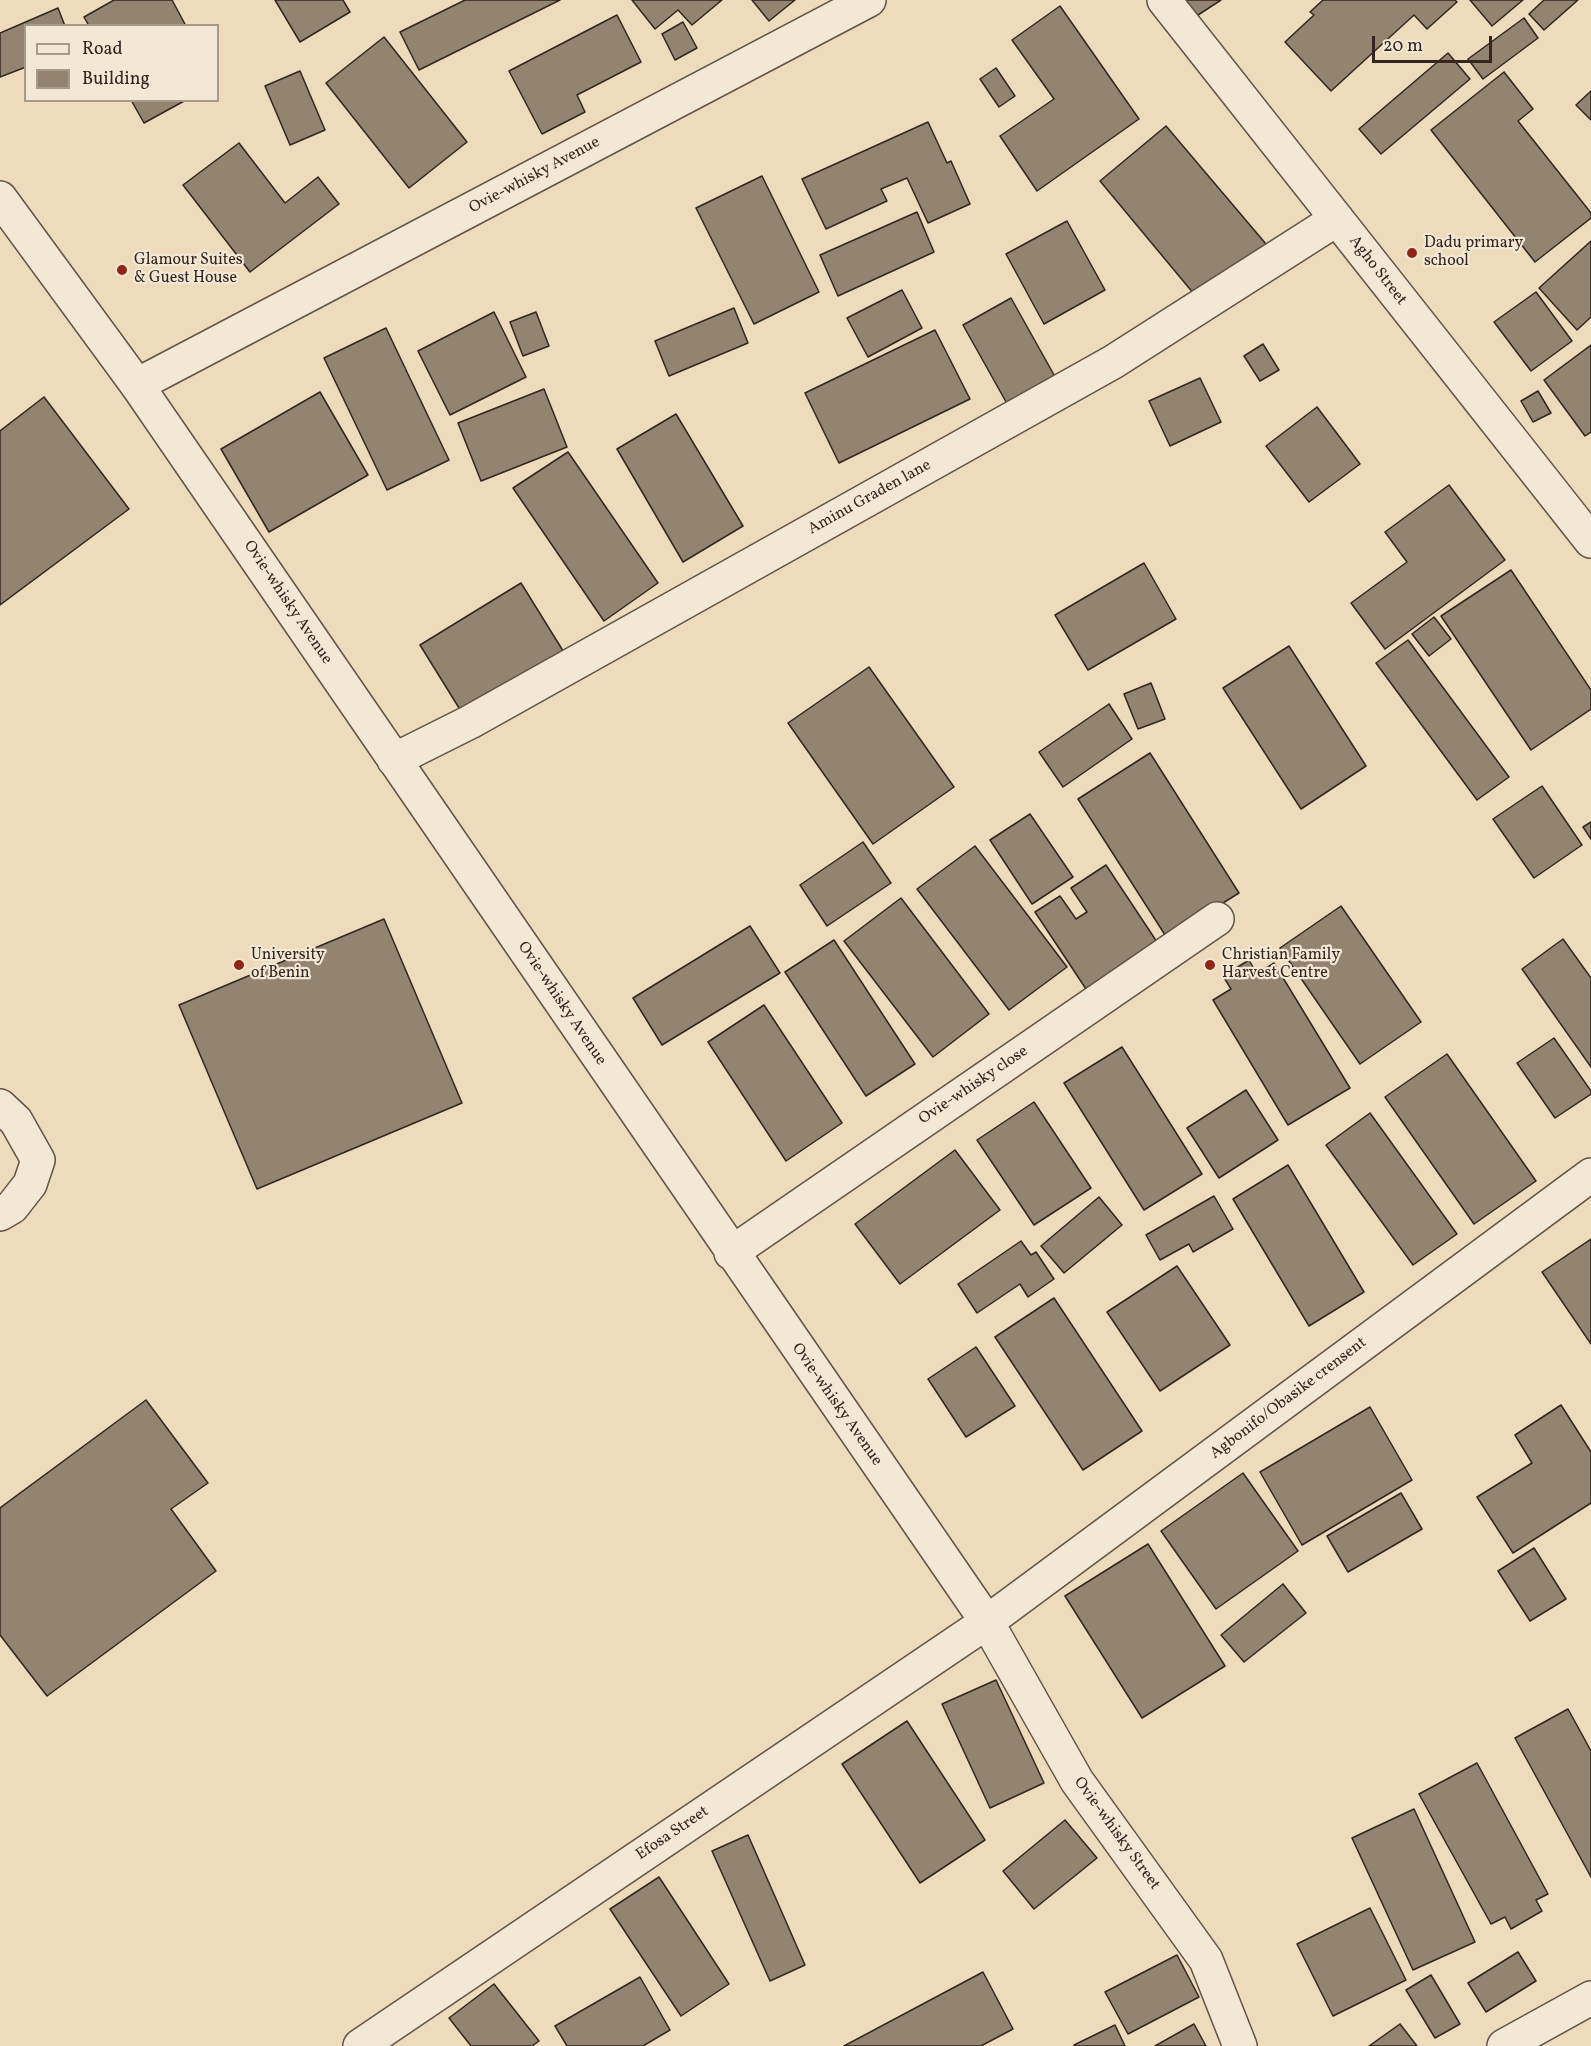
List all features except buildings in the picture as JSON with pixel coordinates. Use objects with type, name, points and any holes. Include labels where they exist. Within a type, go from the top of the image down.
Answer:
[{"type":"street","name":"Ovie-whisky Avenue","points":[[137,385],[869,0]]},
{"type":"street","name":"Agho Street","points":[[1164,0],[1591,541]]},
{"type":"street","name":"Ovie-whisky Avenue","points":[[0,198],[137,385],[987,1623]]},
{"type":"street","name":"Aminu Graden lane","points":[[394,760],[480,716],[1113,362],[1337,219]]},
{"type":"street","name":"Ovie-whisky close","points":[[731,1253],[1217,919]]},
{"type":"street","points":[[0,1106],[16,1121],[38,1160],[30,1184],[12,1207],[0,1214]]},
{"type":"street","name":"Agbonifo/Obasike crensent","points":[[987,1623],[1591,1175]]},
{"type":"street","name":"Efosa Street","points":[[360,2046],[987,1623]]},
{"type":"street","name":"Ovie-whisky Street","points":[[987,1623],[1077,1781],[1206,1960],[1240,2046]]},
{"type":"street","points":[[1504,2046],[1591,1998]]},
{"type":"place","name":"Dadu primary school","points":[[1412,253]]},
{"type":"place","name":"Glamour Suites & Guest House","points":[[122,270]]},
{"type":"place","name":"University of Benin","points":[[239,965]]},
{"type":"place","name":"Christian Family Harvest Centre","points":[[1210,965]]}]
